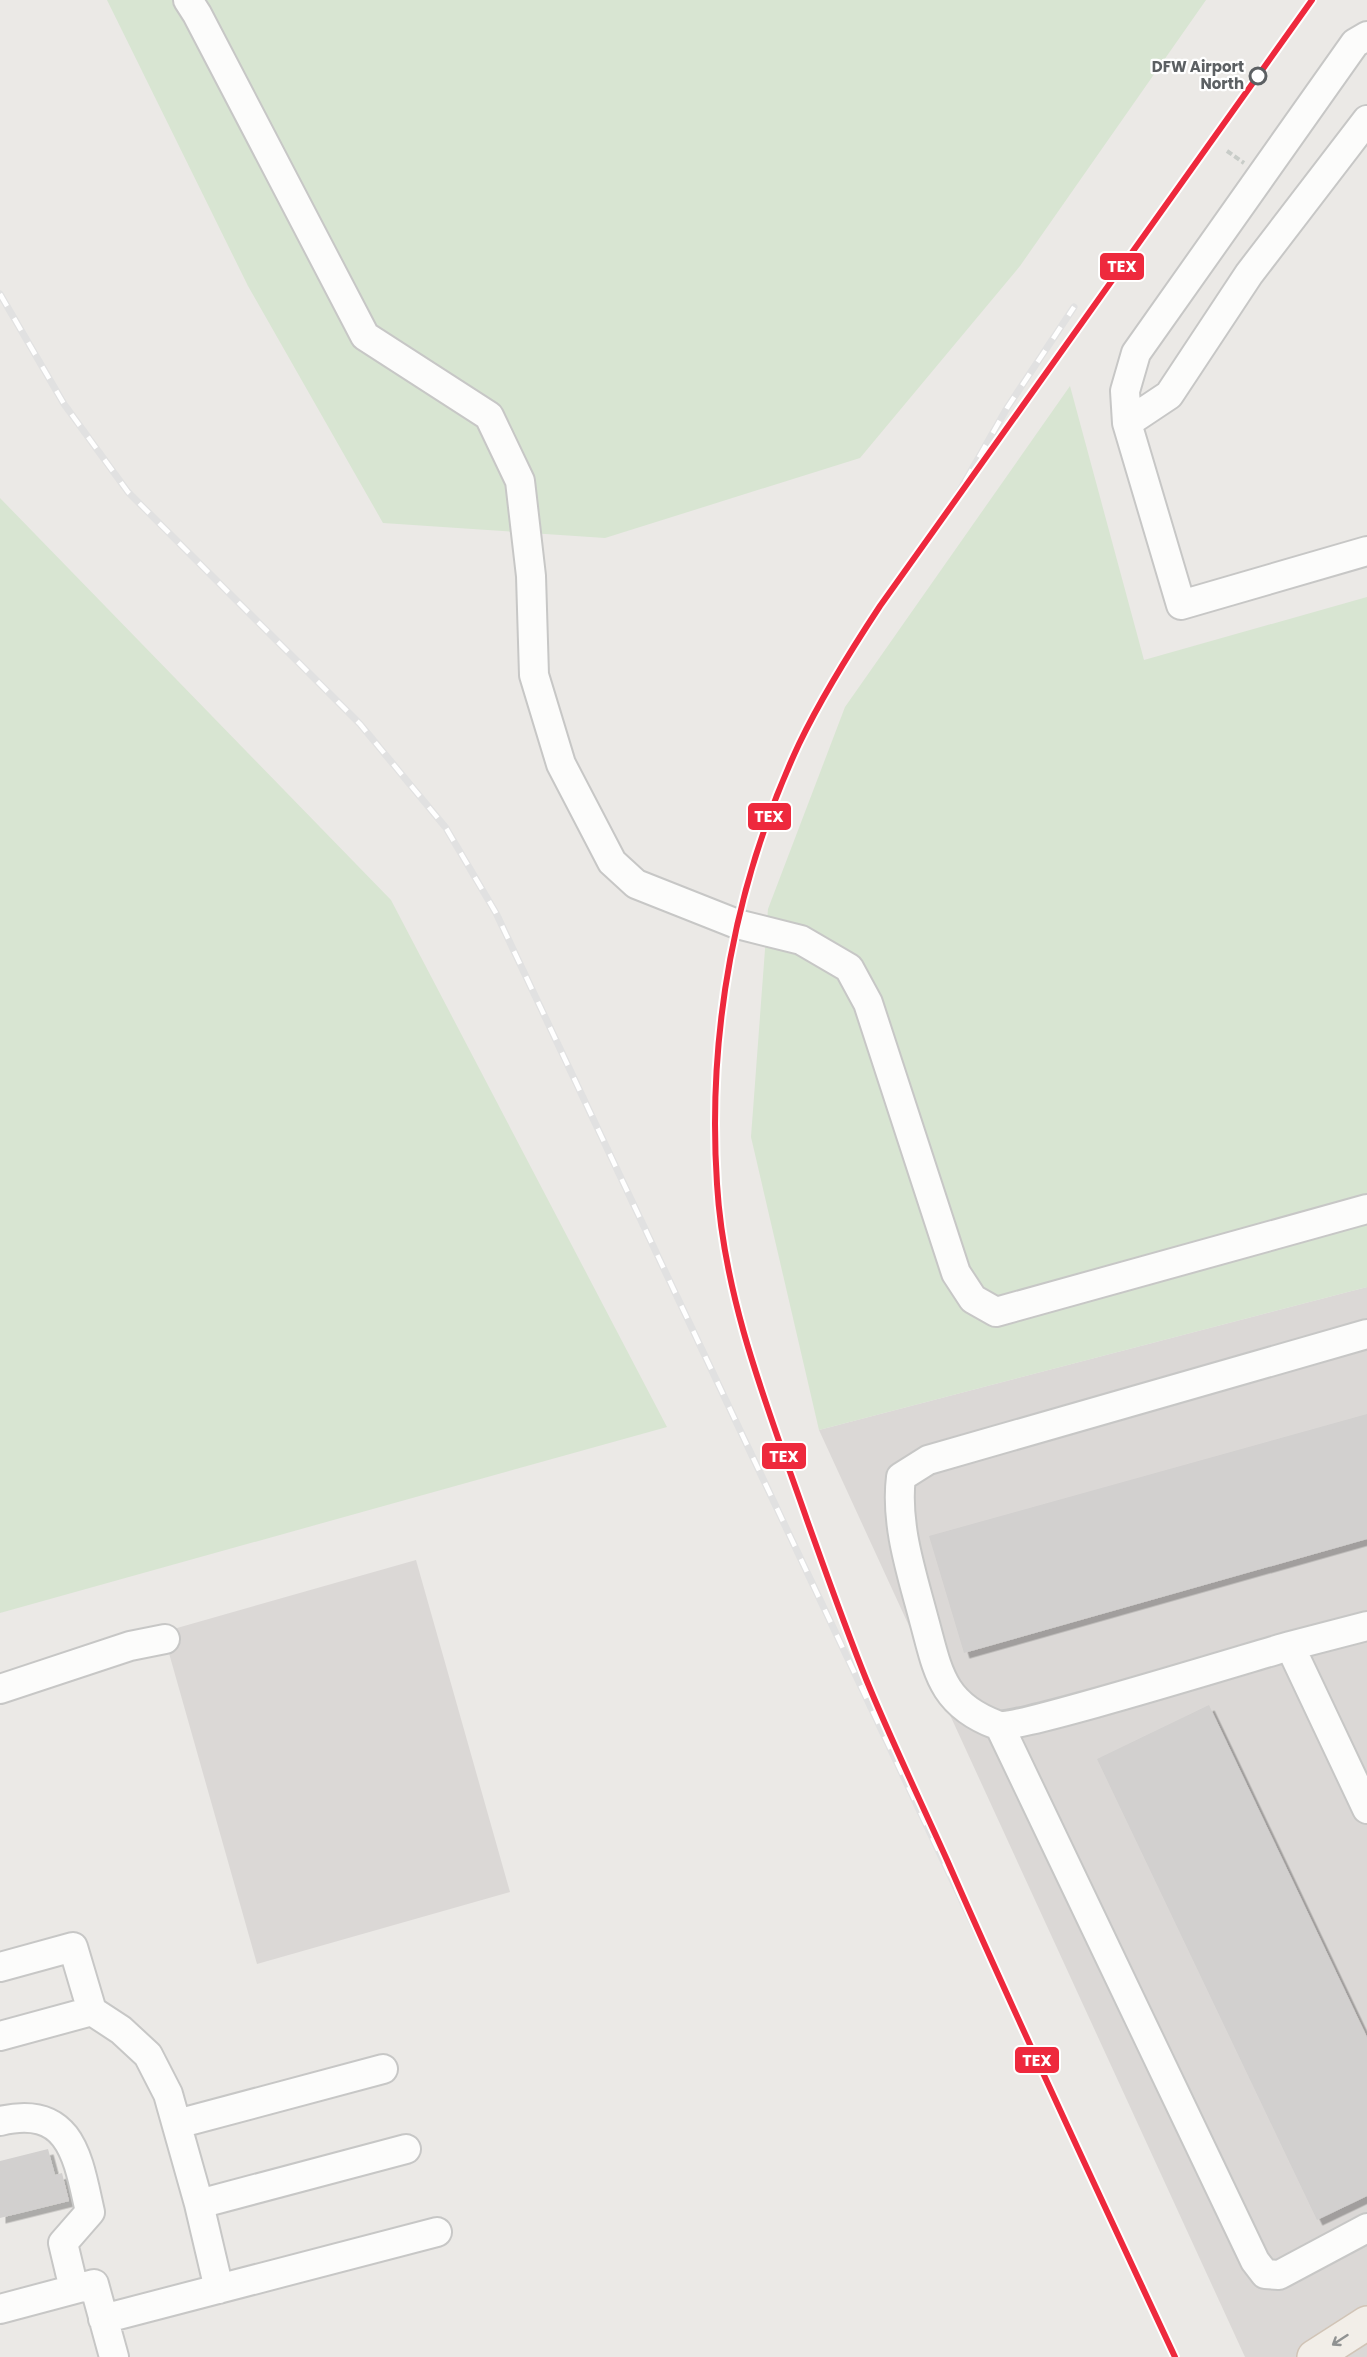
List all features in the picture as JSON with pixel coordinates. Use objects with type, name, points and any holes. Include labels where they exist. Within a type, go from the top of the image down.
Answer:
[{"type":"main road","points":[[1314,2357],[1367,2323]]},
{"type":"lane","points":[[188,0],[365,336],[489,416],[520,481],[531,576],[534,675],[561,764],[612,862],[636,884],[737,924],[801,940],[849,968],[868,1003],[956,1273],[973,1299],[996,1312],[1367,1209]]},
{"type":"lane","points":[[1367,36],[1355,44],[1136,353],[1125,391],[1127,423],[1181,605],[1367,551]]},
{"type":"lane","points":[[1127,423],[1169,395],[1249,274],[1367,120]]},
{"type":"lane","points":[[1367,1334],[928,1460],[901,1477],[898,1501],[909,1564],[938,1670],[946,1690],[969,1712],[1000,1727],[1255,2261],[1265,2274],[1279,2275],[1367,2228]]},
{"type":"lane","points":[[1000,1727],[1047,1716],[1367,1626]]},
{"type":"lane","points":[[0,1689],[130,1646],[165,1639]]},
{"type":"lane","points":[[1290,1646],[1367,1809]]},
{"type":"lane","points":[[0,1967],[73,1947],[92,2011],[121,2030],[148,2055],[168,2094],[199,2204],[219,2289]]},
{"type":"lane","points":[[0,2036],[92,2011]]},
{"type":"lane","points":[[177,2124],[384,2069]]},
{"type":"lane","points":[[0,2121],[29,2118],[49,2122],[77,2154],[90,2212],[63,2243],[74,2289]]},
{"type":"lane","points":[[199,2204],[406,2149]]},
{"type":"lane","points":[[103,2319],[437,2232]]},
{"type":"lane","points":[[0,2309],[94,2284],[114,2357]]},
{"type":"path","points":[[1227,151],[1250,167]]},
{"type":"shaded area","points":[[1367,1287],[1367,2357],[1245,2357],[819,1430]]},
{"type":"shaded area","points":[[416,1560],[510,1892],[257,1964],[163,1632]]},
{"type":"green space","points":[[107,0],[1206,0],[1020,266],[860,458],[605,538],[383,523],[248,286]]},
{"type":"green space","points":[[1070,386],[1144,660],[1367,597],[1367,1287],[819,1430],[751,1137],[768,909],[845,707]]},
{"type":"green space","points":[[0,498],[391,900],[667,1427],[0,1613]]},
{"type":"building","points":[[1367,1414],[1367,1539],[964,1653],[929,1536]]},
{"type":"building","points":[[1209,1705],[1367,2037],[1367,2196],[1317,2220],[1097,1759]]},
{"type":"building","points":[[48,2149],[55,2175],[62,2173],[69,2201],[0,2218],[0,2161]]},
{"type":"railway","points":[[0,294],[64,404],[128,492],[360,724],[446,828],[496,913],[999,1979]]},
{"type":"railway","points":[[951,506],[1007,408],[1074,307]]},
{"type":"transit line","name":"TEX","points":[[1175,2357],[885,1725],[807,1520],[750,1355],[729,1271],[721,1228],[717,1184],[715,1127],[717,1071],[730,959],[742,904],[777,796],[817,708],[880,606],[1312,0]]},
{"type":"place","name":"DFW Airport North","points":[[1258,76]]}]
